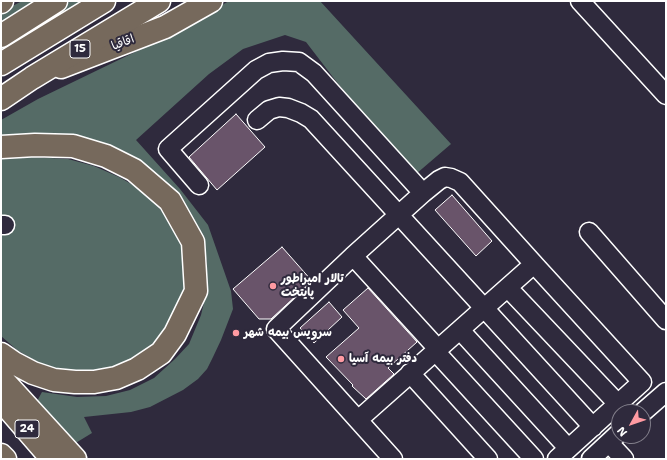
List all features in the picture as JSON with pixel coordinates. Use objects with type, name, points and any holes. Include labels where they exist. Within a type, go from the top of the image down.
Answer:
[{"type":"main road","points":[[1,36],[56,1]]},
{"type":"main road","name":"15","points":[[1,64],[104,1]]},
{"type":"main road","name":"15","points":[[1,99],[32,78],[159,1]]},
{"type":"main road","name":"اقاقیا","points":[[32,78],[165,27],[211,1]]},
{"type":"main road","points":[[1,147],[35,145],[73,146],[106,156],[134,170],[170,201],[193,242],[196,290],[174,334],[161,353],[137,369],[116,378],[94,382],[54,380],[33,373],[1,354]]},
{"type":"main road","points":[[1,378],[75,459]]},
{"type":"main road","name":"24","points":[[1,400],[52,459]]},
{"type":"main road","points":[[1,455],[5,459]]},
{"type":"lane","points":[[580,1],[666,95]]},
{"type":"lane","points":[[199,185],[168,149],[256,70],[269,63],[283,60],[299,62],[314,73],[423,193]]},
{"type":"lane","points":[[257,120],[269,110],[279,107],[288,108],[302,113],[311,119],[593,426]]},
{"type":"lane","points":[[393,459],[276,329],[399,214],[439,180],[445,177],[460,182],[642,382],[618,404],[508,288]]},
{"type":"lane","points":[[589,232],[666,320]]},
{"type":"lane","points":[[353,256],[534,459]]},
{"type":"lane","points":[[358,420],[534,264]]},
{"type":"lane","points":[[460,330],[563,454],[611,410]]},
{"type":"lane","points":[[410,373],[488,459]]},
{"type":"lane","points":[[651,405],[666,394]]},
{"type":"lane","points":[[595,458],[611,441]]},
{"type":"lane","points":[[617,444],[624,459]]},
{"type":"green space","points":[[22,1],[47,1],[1,29],[1,12]]},
{"type":"green space","points":[[71,1],[88,1],[1,54],[1,44]]},
{"type":"green space","points":[[229,1],[320,1],[451,144],[416,174],[339,85],[306,42],[285,35],[243,49],[209,74],[136,140],[180,189],[208,225],[231,291],[233,309],[221,340],[207,369],[198,379],[183,390],[150,407],[131,412],[84,417],[92,433],[74,444],[36,403],[42,392],[77,397],[106,396],[130,390],[154,378],[189,344],[201,315],[207,290],[207,264],[204,246],[198,227],[186,208],[157,177],[1,138],[1,120],[38,99],[164,38]]},
{"type":"green space","points":[[32,157],[68,159],[94,166],[119,177],[146,193],[163,212],[178,235],[186,263],[184,293],[157,344],[131,363],[111,371],[80,373],[46,367],[17,350],[1,336],[1,158]]},
{"type":"building","points":[[236,114],[265,147],[217,190],[189,157]]},
{"type":"building","points":[[452,195],[492,241],[476,256],[435,210]]},
{"type":"building","name":"تالار امپراطور پایتخت","points":[[282,247],[312,281],[271,319],[259,319],[233,289]]},
{"type":"building","points":[[368,288],[417,342],[388,368],[394,374],[366,399],[326,357],[359,328],[343,310]]},
{"type":"building","points":[[329,302],[342,317],[314,343],[300,328]]},
{"type":"place","name":"تالار امپراطور پایتخت","points":[[273,286]]},
{"type":"place","name":"سرویس بیمه شهر","points":[[236,333]]},
{"type":"place","name":"دفتر بیمه آسیا","points":[[341,359]]}]
